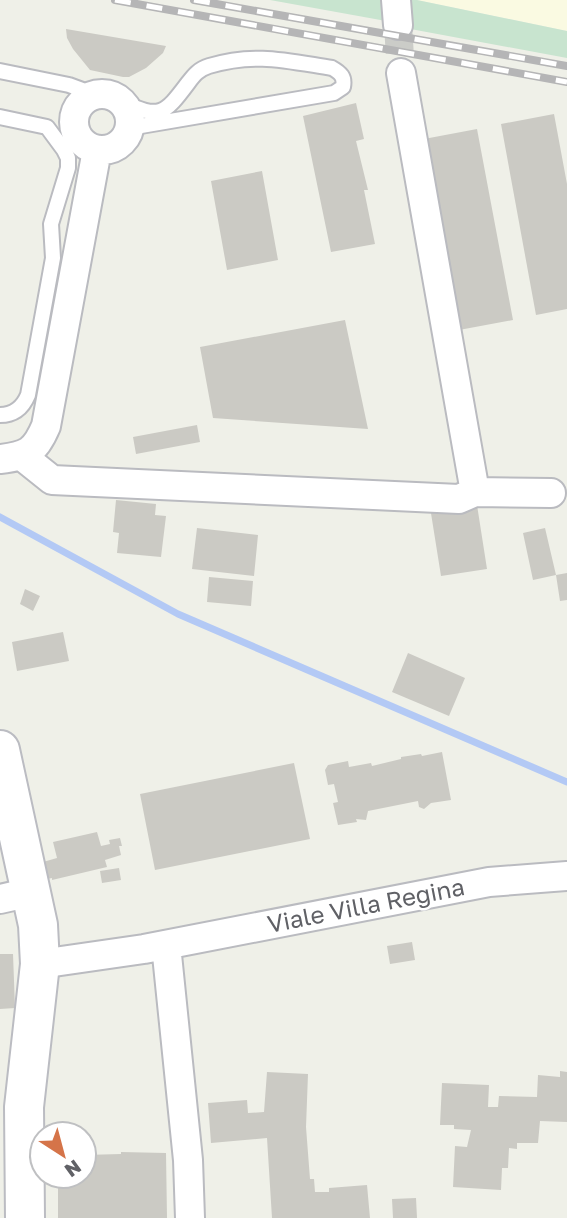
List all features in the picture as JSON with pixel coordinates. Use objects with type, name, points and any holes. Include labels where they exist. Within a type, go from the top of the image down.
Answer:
[{"type":"main road","points":[[0,750],[15,895],[38,925],[40,964],[24,1107],[25,1218]]},
{"type":"street","points":[[401,73],[475,492]]},
{"type":"street","points":[[109,98],[130,116],[129,132],[113,149],[97,150],[88,147],[80,141],[74,123],[80,105],[109,98]]},
{"type":"street","points":[[11,458],[34,448],[46,426],[42,385],[97,150]]},
{"type":"street","points":[[11,458],[52,480],[459,499],[475,492],[551,493]]},
{"type":"street","name":"Viale Villa Regina","points":[[40,964],[166,945],[489,882],[567,876]]},
{"type":"street","points":[[166,945],[188,1160],[190,1218]]},
{"type":"lane","points":[[0,71],[69,85],[144,112],[158,113],[164,111],[202,68],[252,57],[332,68],[343,76],[343,87],[334,93],[141,126],[129,132]]},
{"type":"lane","points":[[0,117],[47,127],[68,158],[68,168],[51,224],[53,258],[42,385],[15,412],[0,415]]},
{"type":"shaded area","points":[[270,0],[417,0],[567,31],[567,58],[389,25],[386,21]]},
{"type":"shaded area","points":[[417,0],[567,0],[567,31]]},
{"type":"building","points":[[66,29],[166,46],[163,53],[146,68],[129,77],[123,77],[90,70],[73,49]]},
{"type":"building","points":[[356,103],[364,139],[356,141],[368,190],[364,190],[375,244],[331,252],[303,116]]},
{"type":"building","points":[[554,114],[567,184],[567,309],[536,315],[501,124]]},
{"type":"building","points":[[477,129],[513,320],[459,330],[424,139]]},
{"type":"building","points":[[262,171],[278,260],[227,270],[211,181]]},
{"type":"building","points":[[345,320],[368,429],[213,418],[200,347]]},
{"type":"building","points":[[197,425],[200,442],[136,454],[133,437]]},
{"type":"building","points":[[116,500],[156,504],[155,515],[166,516],[161,557],[117,553],[119,533],[113,532]]},
{"type":"building","points":[[477,505],[487,569],[441,576],[430,507]]},
{"type":"building","points":[[197,528],[258,535],[254,576],[192,569]]},
{"type":"building","points":[[545,528],[556,575],[533,580],[523,533]]},
{"type":"building","points":[[567,573],[567,600],[560,601],[556,575]]},
{"type":"building","points":[[209,577],[253,581],[251,606],[207,602]]},
{"type":"building","points":[[25,589],[40,596],[33,611],[20,604]]},
{"type":"building","points":[[63,632],[69,661],[17,671],[12,642]]},
{"type":"building","points":[[408,653],[465,678],[449,716],[392,692]]},
{"type":"building","points":[[442,752],[451,800],[431,803],[424,809],[419,807],[418,801],[368,811],[366,820],[356,819],[357,822],[338,825],[333,803],[338,802],[334,784],[328,785],[325,770],[328,765],[348,761],[349,767],[371,763],[372,766],[401,757]]},
{"type":"building","points":[[294,763],[310,839],[155,870],[140,794]]},
{"type":"building","points":[[97,832],[101,846],[110,844],[109,840],[120,838],[121,855],[105,860],[107,867],[47,879],[43,862],[57,858],[53,842]]},
{"type":"building","points":[[119,868],[121,880],[102,883],[100,871]]},
{"type":"building","points":[[412,942],[415,960],[390,964],[387,946]]},
{"type":"building","points":[[0,954],[13,954],[15,1008],[0,1009]]},
{"type":"building","points":[[560,1071],[567,1072],[567,1122],[540,1121],[538,1143],[517,1143],[517,1149],[509,1148],[508,1168],[502,1168],[501,1190],[453,1187],[455,1146],[467,1147],[471,1130],[454,1129],[454,1125],[440,1125],[442,1083],[489,1085],[488,1107],[498,1107],[499,1096],[537,1097],[538,1075],[560,1077]]},
{"type":"building","points":[[267,1072],[308,1074],[306,1127],[310,1179],[314,1179],[315,1192],[367,1185],[370,1218],[272,1218],[267,1138],[211,1143],[208,1103],[247,1100],[248,1113],[264,1112]]},
{"type":"building","points":[[166,1153],[167,1218],[58,1218],[58,1190],[98,1190],[98,1155]]},
{"type":"building","points":[[416,1198],[417,1218],[393,1218],[392,1199]]},
{"type":"waterway","points":[[0,517],[178,614],[567,782]]},
{"type":"tunnel","points":[[398,25],[401,73]]},
{"type":"railway","points":[[115,0],[567,82]]},
{"type":"railway","points":[[194,0],[567,66]]}]
